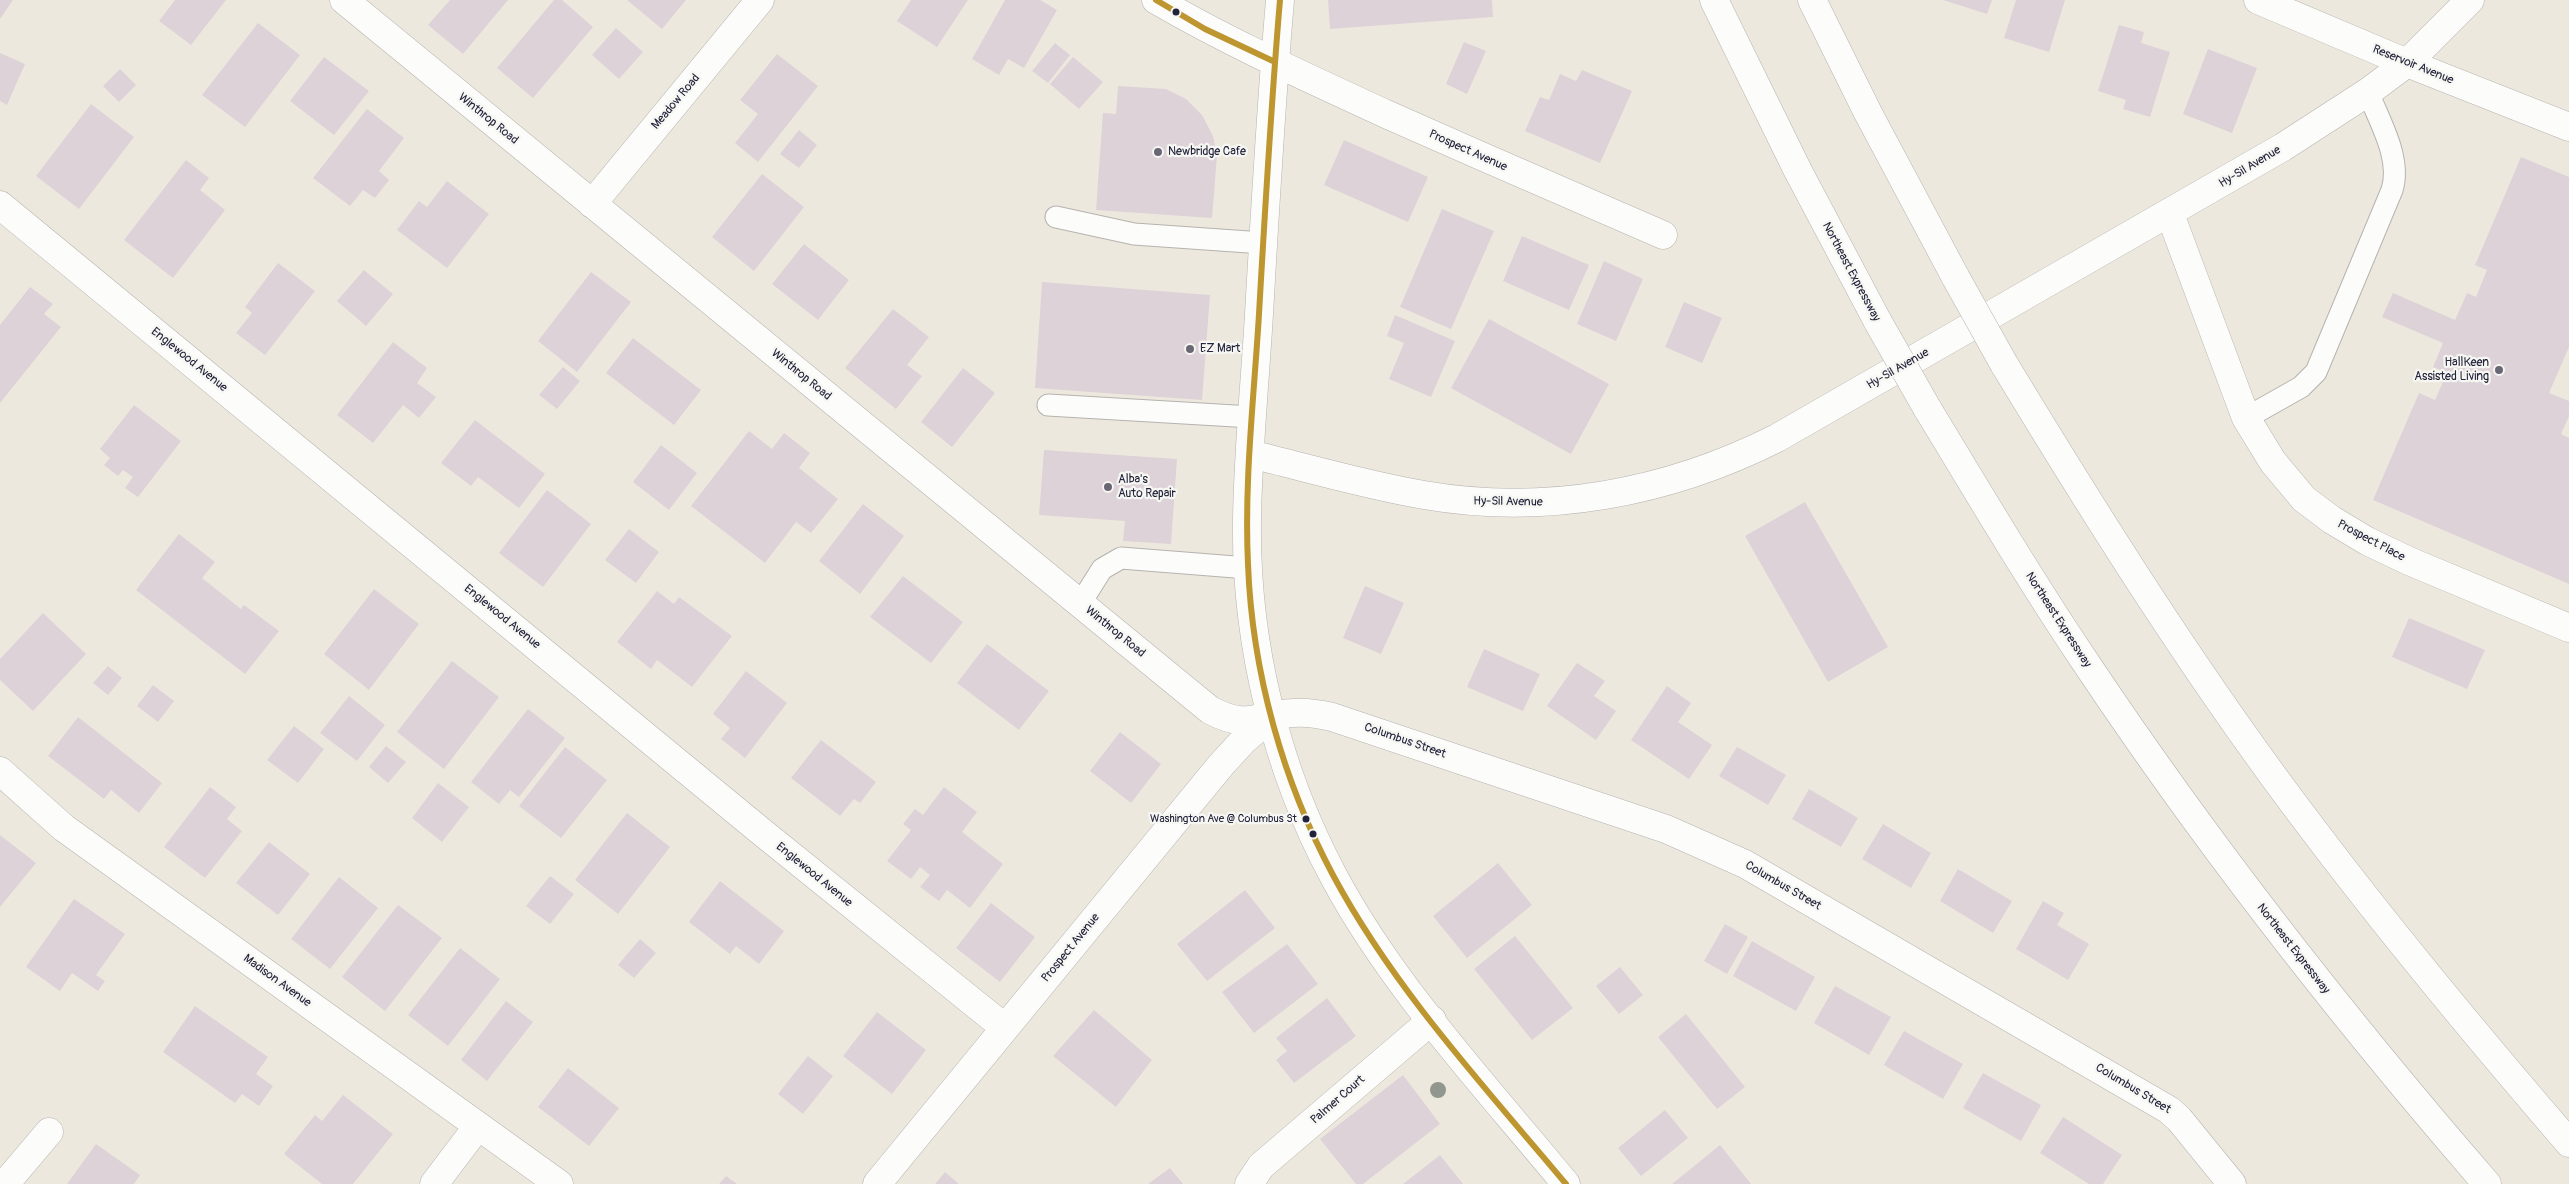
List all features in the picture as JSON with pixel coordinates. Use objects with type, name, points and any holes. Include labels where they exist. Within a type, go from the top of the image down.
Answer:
[{"type":"main road","name":"Winthrop Road","points":[[344,0],[1210,710],[1227,718],[1247,722],[1271,717]]},
{"type":"main road","name":"Meadow Road","points":[[592,204],[760,0]]},
{"type":"main road","name":"Prospect Avenue","points":[[1156,0],[1205,28],[1275,62],[1487,159],[1663,235]]},
{"type":"main road","points":[[1280,0],[1252,416],[1247,520],[1248,568],[1257,647],[1271,717],[1288,770],[1333,875],[1372,940],[1432,1020],[1566,1184]]},
{"type":"main road","name":"Northeast Expressway","points":[[1714,0],[1798,171],[1878,322],[1927,408],[2005,537],[2087,665],[2169,784],[2254,899],[2341,1011],[2487,1184]]},
{"type":"main road","points":[[1812,0],[1868,113],[2004,364],[2077,484],[2154,603],[2284,790],[2398,940],[2569,1143]]},
{"type":"main road","name":"Reservoir Avenue","points":[[2258,0],[2569,127]]},
{"type":"main road","name":"Hy-Sil Avenue","points":[[1250,454],[1382,487],[1481,502],[1563,502],[1652,486],[1720,464],[1778,438],[2170,214],[2283,147],[2368,92],[2407,62],[2470,0]]},
{"type":"main road","name":"Englewood Avenue","points":[[0,205],[763,833],[1005,1028]]},
{"type":"main road","name":"Prospect Place","points":[[2170,214],[2246,418],[2282,474],[2304,499],[2339,525],[2410,562],[2569,628]]},
{"type":"main road","name":"Columbus Street","points":[[1271,717],[1304,713],[1332,717],[1666,830],[1717,850],[1762,874],[2169,1110],[2180,1119],[2232,1184]]},
{"type":"main road","name":"Prospect Avenue","points":[[877,1184],[1221,765],[1271,717]]},
{"type":"main road","name":"Madison Avenue","points":[[0,771],[64,828],[559,1184]]},
{"type":"main road","name":"Palmer Court","points":[[1249,1184],[1261,1166],[1432,1020]]},
{"type":"main road","points":[[434,1184],[478,1126]]},
{"type":"main road","points":[[6,1184],[49,1132]]},
{"type":"lane","points":[[2246,418],[2301,387],[2316,372],[2392,190],[2395,180],[2394,161],[2368,92]]},
{"type":"lane","points":[[1056,217],[1134,234],[1263,243]]},
{"type":"lane","points":[[1048,405],[1252,416]]},
{"type":"lane","points":[[1080,604],[1102,569],[1121,558],[1248,568]]},
{"type":"building","points":[[0,0],[13,0],[0,19]]},
{"type":"building","points":[[175,0],[226,0],[191,45],[159,21]]},
{"type":"building","points":[[450,0],[508,0],[463,54],[428,25]]},
{"type":"building","points":[[554,0],[562,0],[593,27],[533,98],[497,68]]},
{"type":"building","points":[[627,0],[686,0],[662,29]]},
{"type":"building","points":[[911,0],[968,0],[937,47],[897,21]]},
{"type":"building","points":[[1005,0],[1040,0],[1057,10],[1024,68],[1008,59],[999,75],[972,59]]},
{"type":"building","points":[[1328,0],[1492,0],[1493,17],[1330,29]]},
{"type":"building","points":[[1943,0],[1992,0],[1987,14]]},
{"type":"building","points":[[2016,0],[2065,0],[2049,52],[2004,38]]},
{"type":"building","points":[[258,23],[300,55],[245,127],[202,95]]},
{"type":"building","points":[[2119,25],[2144,32],[2141,43],[2170,52],[2150,117],[2123,109],[2126,100],[2098,91]]},
{"type":"building","points":[[616,28],[643,52],[619,79],[592,55]]},
{"type":"building","points":[[1464,42],[1486,51],[1467,94],[1446,84]]},
{"type":"building","points":[[1055,43],[1070,55],[1048,83],[1032,71]]},
{"type":"building","points":[[2208,49],[2257,68],[2232,133],[2183,114]]},
{"type":"building","points":[[0,53],[25,64],[7,105],[0,101]]},
{"type":"building","points":[[777,54],[818,86],[758,162],[735,143],[758,114],[740,100]]},
{"type":"building","points":[[324,57],[369,91],[334,135],[290,101]]},
{"type":"building","points":[[1073,57],[1103,82],[1079,109],[1050,84]]},
{"type":"building","points":[[120,69],[136,85],[119,102],[103,86]]},
{"type":"building","points":[[1582,70],[1632,91],[1600,163],[1525,131],[1540,97],[1549,100],[1560,74],[1576,81]]},
{"type":"building","name":"Newbridge Cafe","points":[[1118,86],[1166,89],[1186,99],[1202,115],[1213,136],[1217,156],[1212,218],[1096,210],[1103,113],[1116,114]]},
{"type":"building","points":[[91,104],[134,137],[79,209],[36,176]]},
{"type":"building","points":[[367,109],[404,138],[379,171],[389,180],[375,198],[363,190],[350,206],[313,178]]},
{"type":"building","points":[[799,130],[817,145],[799,168],[780,154]]},
{"type":"building","points":[[1344,140],[1428,177],[1408,222],[1324,185]]},
{"type":"building","name":"HallKeen Assisted Living","points":[[2521,157],[2569,177],[2569,347],[2549,393],[2569,401],[2569,416],[2561,434],[2569,438],[2569,584],[2373,500],[2419,393],[2435,400],[2447,373],[2433,367],[2443,343],[2382,317],[2393,293],[2455,320],[2467,293],[2476,297],[2487,270],[2475,265]]},
{"type":"building","points":[[186,160],[209,178],[200,190],[225,210],[173,278],[124,240]]},
{"type":"building","points":[[762,174],[804,207],[754,271],[712,237]]},
{"type":"building","points":[[447,181],[489,214],[447,268],[397,230],[419,201],[427,207]]},
{"type":"building","points":[[1442,209],[1494,231],[1451,329],[1400,307]]},
{"type":"building","points":[[1522,236],[1589,265],[1569,310],[1503,281]]},
{"type":"building","points":[[804,244],[849,280],[818,320],[772,284]]},
{"type":"building","points":[[1604,261],[1643,279],[1616,341],[1577,324]]},
{"type":"building","points":[[278,263],[315,291],[265,355],[236,333],[252,313],[245,307]]},
{"type":"building","points":[[364,270],[393,294],[366,326],[337,301]]},
{"type":"building","points":[[591,272],[631,302],[577,372],[538,341]]},
{"type":"building","points":[[1042,282],[1210,295],[1202,400],[1035,388]]},
{"type":"building","points":[[30,287],[53,304],[44,314],[61,327],[0,403],[0,325]]},
{"type":"building","points":[[1684,302],[1722,318],[1702,363],[1665,347]]},
{"type":"building","points":[[893,309],[929,337],[907,365],[922,376],[896,409],[845,368]]},
{"type":"building","points":[[1395,315],[1455,341],[1431,397],[1389,379],[1404,343],[1387,336]]},
{"type":"building","points":[[1489,319],[1609,384],[1571,454],[1451,388]]},
{"type":"building","points":[[633,338],[701,390],[674,425],[606,373]]},
{"type":"building","points":[[393,342],[427,368],[417,383],[436,397],[419,418],[403,405],[373,443],[337,415]]},
{"type":"building","points":[[563,367],[580,381],[557,409],[539,395]]},
{"type":"building","points":[[963,368],[995,393],[952,447],[921,422]]},
{"type":"building","points":[[134,405],[181,441],[138,497],[125,488],[133,477],[123,470],[118,476],[104,465],[110,458],[100,449]]},
{"type":"building","points":[[475,420],[545,474],[519,508],[478,477],[471,486],[441,463]]},
{"type":"building","points":[[749,431],[772,449],[784,433],[810,453],[799,468],[838,499],[811,533],[796,522],[765,563],[691,506]]},
{"type":"building","points":[[661,445],[697,473],[669,510],[633,482]]},
{"type":"building","name":"Alba's Auto Repair","points":[[1044,450],[1177,459],[1171,544],[1123,541],[1125,521],[1039,515]]},
{"type":"building","points":[[547,490],[591,524],[543,587],[499,553]]},
{"type":"building","points":[[1805,502],[1888,647],[1828,682],[1745,536]]},
{"type":"building","points":[[863,504],[904,536],[860,594],[819,561]]},
{"type":"building","points":[[629,529],[659,552],[636,583],[605,560]]},
{"type":"building","points":[[179,534],[215,562],[202,578],[241,609],[244,605],[279,631],[245,674],[136,590]]},
{"type":"building","points":[[903,576],[963,622],[931,663],[870,617]]},
{"type":"building","points":[[1365,586],[1404,603],[1381,654],[1343,638]]},
{"type":"building","points":[[374,589],[419,624],[369,690],[324,654]]},
{"type":"building","points":[[657,591],[674,604],[679,597],[732,636],[692,687],[657,660],[651,669],[617,642]]},
{"type":"building","points":[[43,613],[86,654],[33,711],[0,680],[0,659]]},
{"type":"building","points":[[2409,618],[2485,650],[2467,689],[2392,657]]},
{"type":"building","points":[[987,644],[1049,691],[1019,730],[957,683]]},
{"type":"building","points":[[1484,649],[1540,674],[1523,711],[1467,687]]},
{"type":"building","points":[[452,661],[499,697],[444,769],[397,732]]},
{"type":"building","points":[[1577,663],[1605,681],[1594,696],[1616,711],[1596,740],[1547,706]]},
{"type":"building","points":[[108,666],[122,678],[108,695],[93,683]]},
{"type":"building","points":[[746,671],[787,703],[745,758],[721,739],[730,728],[713,714]]},
{"type":"building","points":[[153,685],[174,701],[158,722],[137,706]]},
{"type":"building","points":[[1667,686],[1691,703],[1678,722],[1712,745],[1689,779],[1631,740]]},
{"type":"building","points":[[349,696],[385,725],[357,761],[320,733]]},
{"type":"building","points":[[528,709],[565,738],[519,797],[510,790],[499,804],[471,782]]},
{"type":"building","points":[[78,717],[162,783],[139,813],[111,790],[104,799],[48,756]]},
{"type":"building","points":[[294,726],[324,749],[298,783],[267,760]]},
{"type":"building","points":[[1120,732],[1161,764],[1131,803],[1090,771]]},
{"type":"building","points":[[821,740],[876,782],[860,803],[854,799],[840,816],[791,778]]},
{"type":"building","points":[[386,746],[406,762],[388,783],[369,767]]},
{"type":"building","points":[[565,747],[607,780],[561,838],[519,806]]},
{"type":"building","points":[[1737,747],[1786,775],[1768,805],[1719,776]]},
{"type":"building","points":[[438,783],[469,807],[442,842],[412,818]]},
{"type":"building","points":[[210,787],[236,807],[227,819],[242,831],[205,878],[164,847]]},
{"type":"building","points":[[944,787],[977,812],[962,832],[1003,864],[970,908],[947,890],[939,901],[920,887],[930,875],[920,867],[911,879],[887,861],[911,830],[903,824],[915,809],[923,815]]},
{"type":"building","points":[[1809,789],[1858,818],[1841,847],[1792,819]]},
{"type":"building","points":[[627,813],[670,847],[618,914],[575,880]]},
{"type":"building","points":[[1883,824],[1931,853],[1911,888],[1862,859]]},
{"type":"building","points":[[0,835],[36,863],[0,907]]},
{"type":"building","points":[[269,842],[310,874],[278,915],[236,883]]},
{"type":"building","points":[[1498,863],[1532,905],[1467,958],[1433,916]]},
{"type":"building","points":[[1958,869],[2012,901],[1993,933],[1940,901]]},
{"type":"building","points":[[550,876],[574,894],[550,924],[526,906]]},
{"type":"building","points":[[339,877],[378,908],[330,969],[291,939]]},
{"type":"building","points":[[720,881],[784,931],[759,964],[736,946],[730,954],[689,922]]},
{"type":"building","points":[[1245,890],[1275,928],[1207,981],[1177,944]]},
{"type":"building","points":[[74,899],[125,934],[96,975],[105,981],[98,991],[72,973],[60,991],[26,967]]},
{"type":"building","points":[[2043,901],[2064,913],[2057,925],[2089,944],[2068,980],[2016,949]]},
{"type":"building","points":[[991,903],[1035,937],[1000,982],[956,948]]},
{"type":"building","points":[[398,905],[442,938],[385,1011],[342,977]]},
{"type":"building","points":[[1725,924],[1748,937],[1727,974],[1704,961]]},
{"type":"building","points":[[1515,936],[1573,1008],[1532,1040],[1474,969]]},
{"type":"building","points":[[640,939],[656,953],[634,978],[618,965]]},
{"type":"building","points":[[1752,941],[1815,977],[1796,1011],[1733,976]]},
{"type":"building","points":[[1287,944],[1318,984],[1254,1033],[1222,992]]},
{"type":"building","points":[[460,948],[500,979],[448,1046],[408,1015]]},
{"type":"building","points":[[1620,967],[1643,995],[1619,1014],[1596,986]]},
{"type":"building","points":[[1835,986],[1891,1017],[1869,1055],[1814,1023]]},
{"type":"building","points":[[1327,998],[1356,1036],[1294,1083],[1276,1060],[1287,1051],[1276,1038]]},
{"type":"building","points":[[506,1001],[533,1022],[487,1081],[461,1060]]},
{"type":"building","points":[[195,1006],[268,1057],[256,1074],[273,1086],[259,1106],[242,1094],[235,1103],[163,1052]]},
{"type":"building","points":[[1094,1010],[1152,1060],[1116,1107],[1053,1056]]},
{"type":"building","points":[[877,1012],[926,1050],[892,1094],[843,1056]]},
{"type":"building","points":[[1686,1014],[1745,1087],[1717,1109],[1658,1037]]},
{"type":"building","points":[[1904,1031],[1963,1064],[1943,1099],[1884,1065]]},
{"type":"building","points":[[808,1056],[833,1076],[803,1114],[778,1094]]},
{"type":"building","points":[[568,1068],[619,1108],[589,1146],[538,1107]]},
{"type":"building","points":[[1983,1073],[2041,1105],[2021,1141],[1963,1108]]},
{"type":"building","points":[[1403,1075],[1440,1124],[1363,1184],[1356,1184],[1320,1139]]},
{"type":"building","points":[[343,1095],[393,1134],[353,1184],[322,1184],[284,1154],[315,1115],[322,1121]]},
{"type":"building","points":[[1665,1110],[1688,1138],[1641,1176],[1618,1148]]},
{"type":"building","points":[[2063,1117],[2122,1155],[2103,1184],[2089,1184],[2040,1153]]},
{"type":"building","points":[[96,1144],[140,1175],[134,1184],[67,1184]]},
{"type":"building","points":[[1720,1145],[1751,1184],[1672,1184]]},
{"type":"building","points":[[1440,1155],[1463,1184],[1403,1184]]},
{"type":"building","points":[[1170,1168],[1183,1184],[1148,1184]]},
{"type":"building","points":[[945,1172],[959,1184],[935,1184]]},
{"type":"building","points":[[726,1176],[737,1184],[719,1184]]},
{"type":"transit line","points":[[1156,0],[1205,29],[1275,62]]},
{"type":"transit line","points":[[1280,0],[1268,157],[1247,502],[1251,605],[1256,645],[1273,725],[1285,765],[1316,841],[1358,919],[1384,959],[1442,1036],[1566,1184]]},
{"type":"place","name":"Newbridge Cafe","points":[[1158,152]]},
{"type":"place","name":"EZ Mart","points":[[1190,349]]},
{"type":"place","name":"HallKeen Assisted Living","points":[[2499,370]]},
{"type":"place","name":"Alba's Auto Repair","points":[[1108,487]]},
{"type":"place","name":"Washington Ave @ Columbus St","points":[[1306,819]]}]
